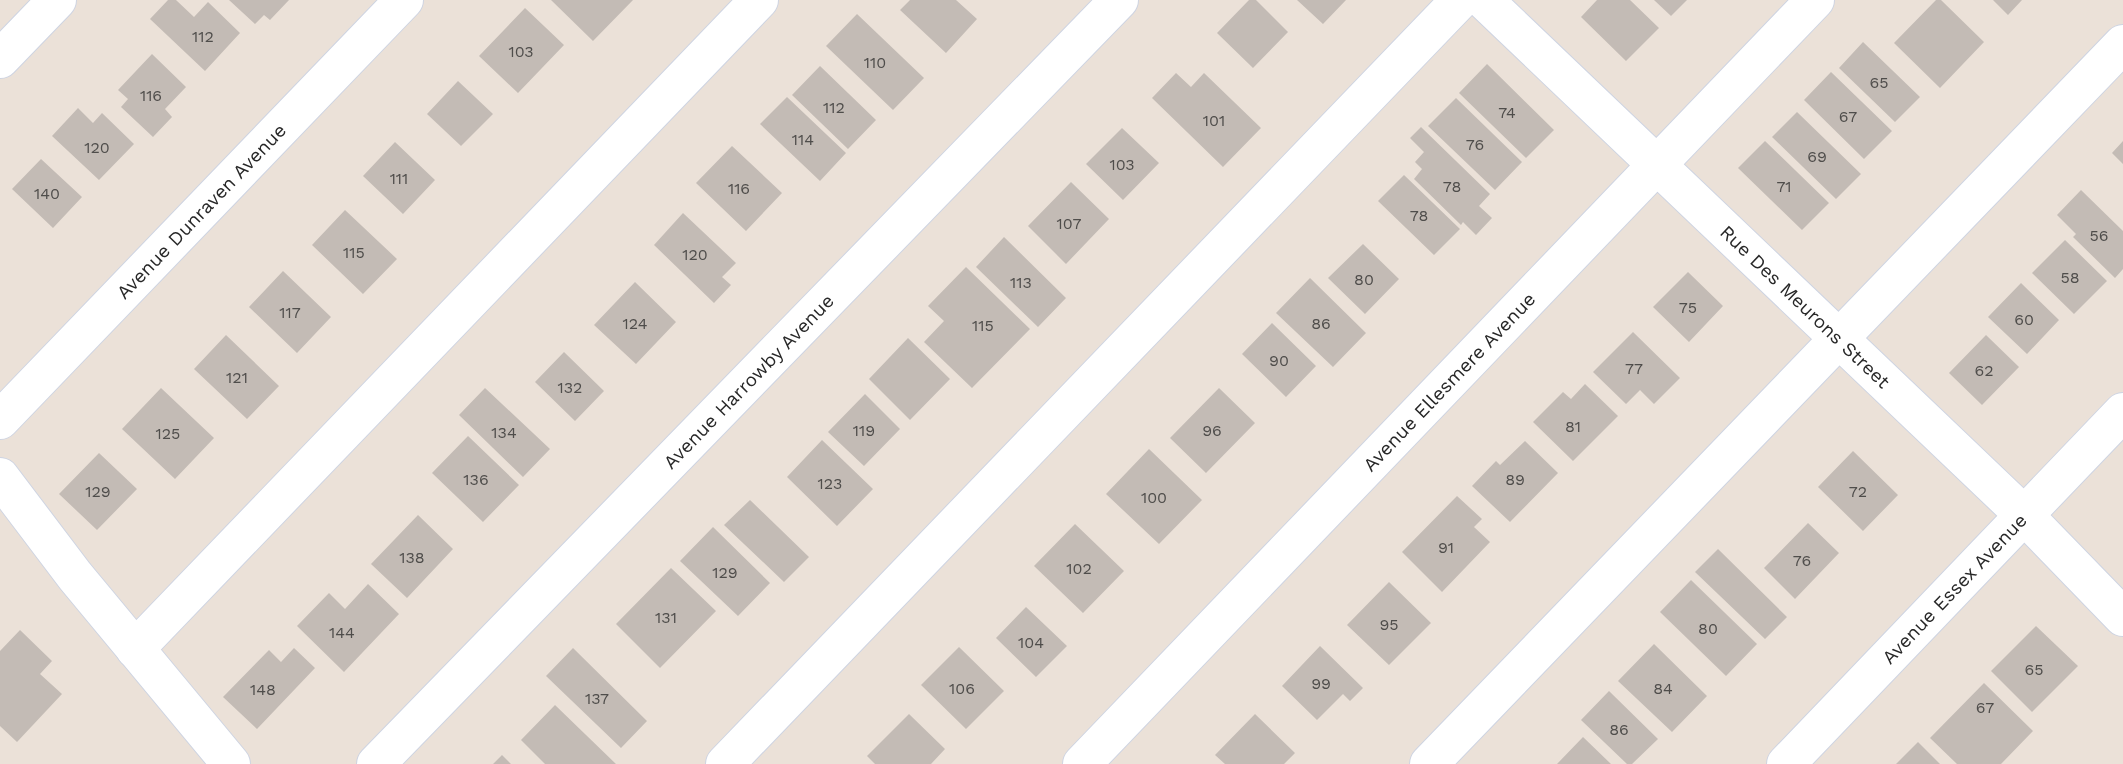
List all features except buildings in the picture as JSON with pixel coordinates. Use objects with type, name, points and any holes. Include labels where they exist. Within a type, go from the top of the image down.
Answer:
[{"type":"street","points":[[0,59],[57,0]]},
{"type":"street","name":"Avenue Dunraven Avenue","points":[[0,420],[404,0]]},
{"type":"street","points":[[135,649],[759,0]]},
{"type":"street","name":"Avenue Harrowby Avenue","points":[[376,764],[1119,0]]},
{"type":"street","points":[[725,764],[1460,0]]},
{"type":"street","name":"Rue Des Meurons Street","points":[[1484,0],[2024,515],[2123,617]]},
{"type":"street","name":"Avenue Ellesmere Avenue","points":[[1082,764],[1815,0]]},
{"type":"street","points":[[1429,764],[2123,44]]},
{"type":"street","name":"Avenue Essex Avenue","points":[[1786,764],[2123,412]]},
{"type":"street","points":[[0,477],[135,649],[231,764]]}]
